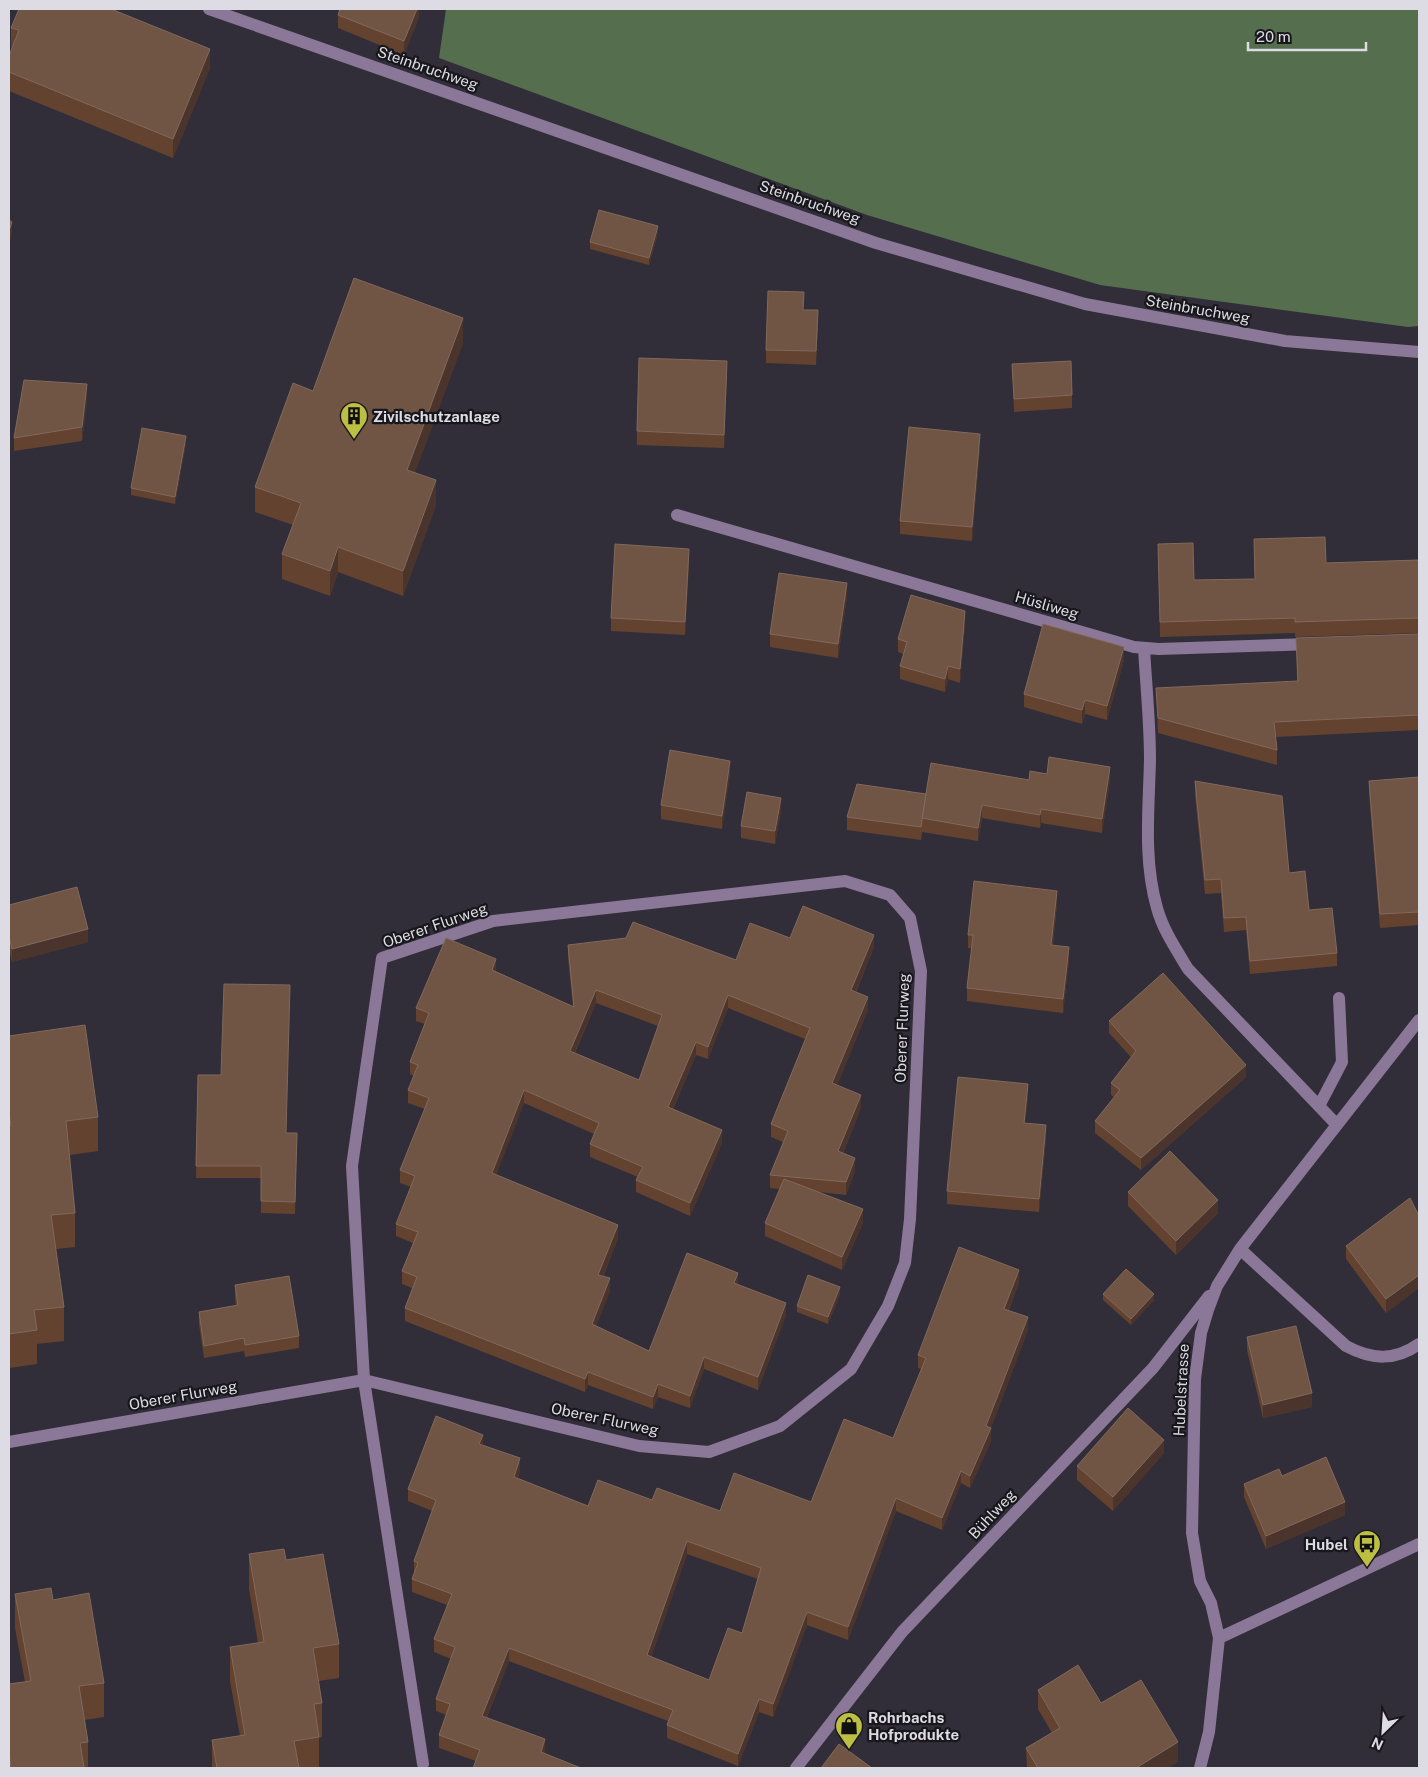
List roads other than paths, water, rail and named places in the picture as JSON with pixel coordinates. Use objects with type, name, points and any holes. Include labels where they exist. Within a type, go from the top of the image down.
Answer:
[{"type":"street","name":"Steinbruchweg","points":[[209,9],[876,243],[1085,304],[1285,341],[1419,352]]},
{"type":"street","name":"Hüsliweg","points":[[677,515],[1144,648],[1323,644]]},
{"type":"street","points":[[1144,648],[1150,757],[1148,851],[1150,875],[1157,908],[1170,939],[1188,969],[1337,1125]]},
{"type":"street","name":"Oberer Flurweg","points":[[9,1442],[364,1380],[639,1446],[708,1452],[780,1426],[851,1370],[888,1306],[905,1263],[910,1219],[921,971],[910,918],[890,895],[845,881],[493,921],[382,958],[352,1166],[364,1380]]},
{"type":"street","points":[[1319,1106],[1342,1062],[1339,998]]},
{"type":"street","name":"Hubelstrasse","points":[[1200,1768],[1209,1732],[1219,1638],[1211,1603],[1200,1581],[1192,1533],[1196,1372],[1201,1333],[1217,1286],[1240,1249],[1419,1020]]},
{"type":"street","points":[[1240,1249],[1346,1346],[1361,1354],[1377,1358],[1394,1356],[1419,1344]]},
{"type":"street","name":"Bühlweg","points":[[796,1768],[902,1632],[1153,1368],[1217,1286]]},
{"type":"street","points":[[364,1380],[423,1764]]},
{"type":"street","points":[[1219,1638],[1419,1544]]},
{"type":"place","name":"Zivilschutzanlage","points":[[354,440]]},
{"type":"place","name":"Hubel","points":[[1367,1568]]},
{"type":"place","name":"Rohrbachs Hofprodukte","points":[[849,1750]]}]
